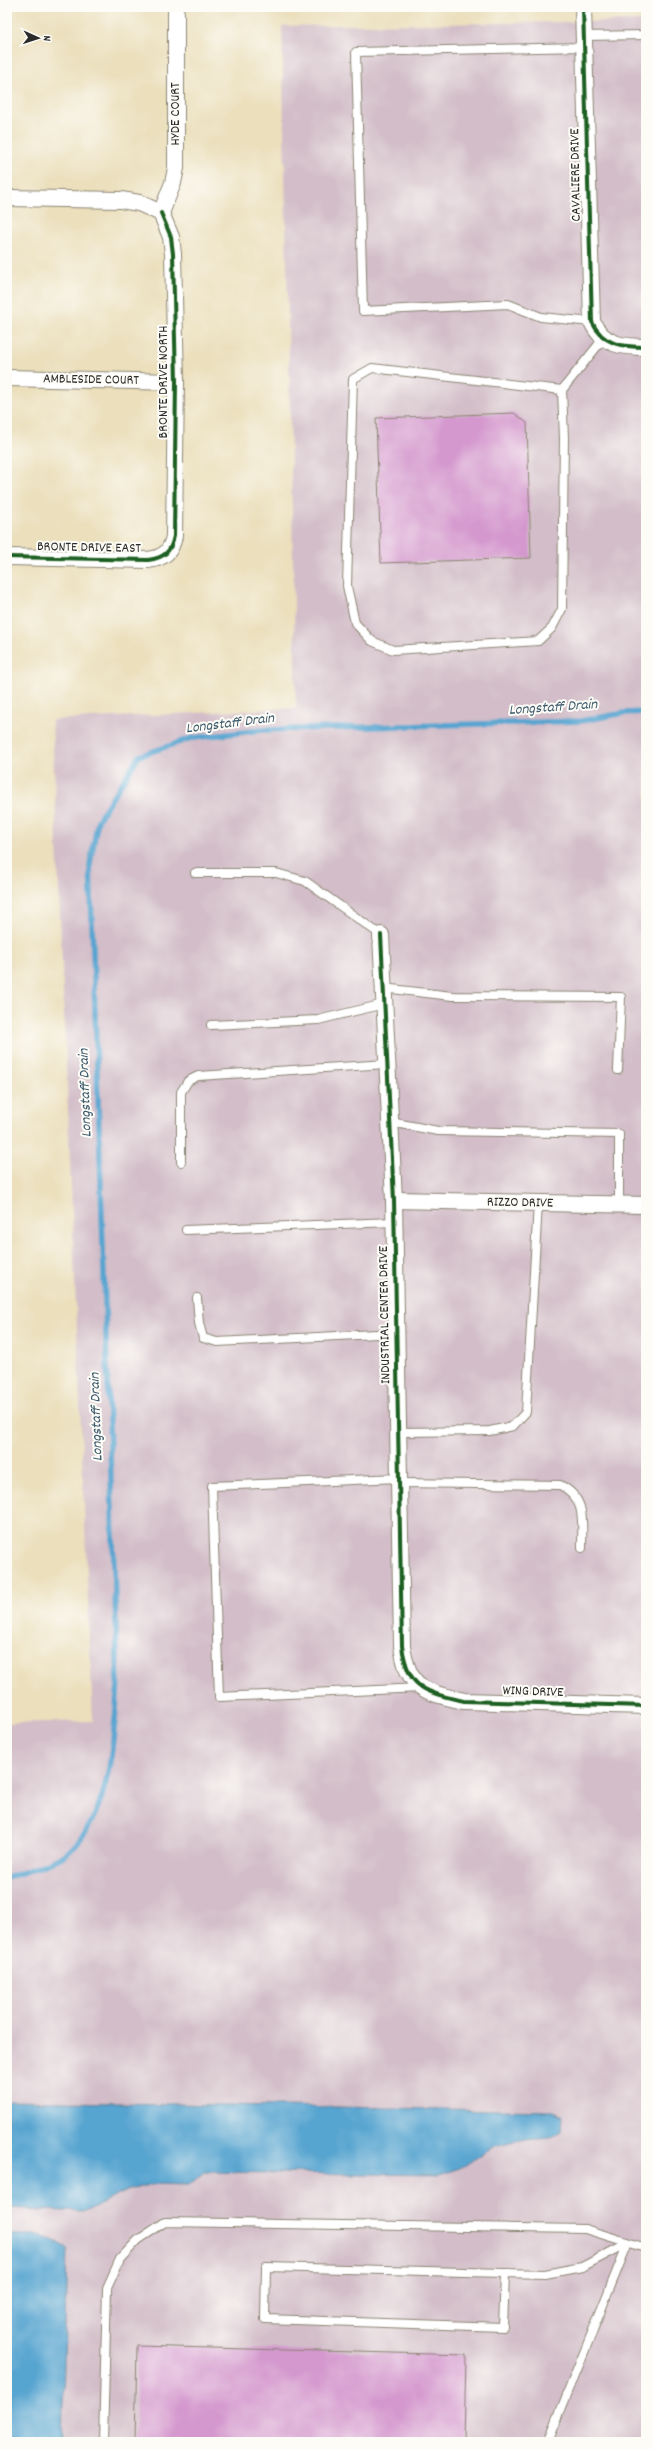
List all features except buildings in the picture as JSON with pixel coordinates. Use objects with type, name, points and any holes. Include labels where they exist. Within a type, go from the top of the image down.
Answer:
[{"type":"street","name":"CAVALIERE DRIVE","points":[[583,7],[592,322]]},
{"type":"street","name":"HYDE COURT","points":[[161,213],[173,183],[176,168],[176,13]]},
{"type":"street","points":[[7,198],[121,200],[139,203],[161,213]]},
{"type":"street","name":"BRONTE DRIVE NORTH","points":[[161,213],[171,237],[173,254],[176,382],[174,536],[169,552]]},
{"type":"street","points":[[592,322],[603,339],[625,347],[646,347]]},
{"type":"street","name":"AMBLESIDE COURT","points":[[7,378],[176,382]]},
{"type":"street","name":"BRONTE DRIVE EAST","points":[[7,557],[148,560],[157,559],[169,552]]},
{"type":"street","name":"INDUSTRIAL CENTER DRIVE","points":[[381,935],[394,1200],[402,1646],[405,1666],[412,1679],[421,1688]]},
{"type":"street","name":"RIZZO DRIVE","points":[[394,1200],[646,1205]]},
{"type":"street","name":"WING DRIVE","points":[[421,1688],[440,1696],[464,1701],[646,1706]]},
{"type":"lane","points":[[592,322],[541,317],[508,304],[363,310],[356,52],[584,41],[646,35]]},
{"type":"lane","points":[[562,390],[372,368],[353,379],[347,586],[355,623],[372,641],[393,650],[538,641],[552,628],[562,609],[564,438],[562,390],[603,339]]},
{"type":"lane","points":[[195,873],[276,873],[305,880],[381,935]]},
{"type":"lane","points":[[211,1025],[318,1020],[384,996],[621,997],[618,1070]]},
{"type":"lane","points":[[181,1162],[181,1092],[188,1081],[198,1076],[387,1064]]},
{"type":"lane","points":[[390,1122],[438,1132],[619,1134],[619,1205]]},
{"type":"lane","points":[[398,1432],[490,1431],[514,1426],[526,1412],[538,1203]]},
{"type":"lane","points":[[186,1230],[394,1222]]},
{"type":"lane","points":[[197,1298],[199,1323],[203,1338],[217,1342],[396,1333]]},
{"type":"lane","points":[[421,1688],[218,1697],[212,1486],[399,1481],[560,1485],[572,1491],[578,1498],[581,1512],[582,1548]]},
{"type":"lane","points":[[103,2442],[107,2288],[120,2259],[138,2240],[165,2222],[585,2229],[646,2248]]},
{"type":"lane","points":[[504,2274],[503,2327],[265,2319],[266,2267],[545,2274],[582,2267],[628,2243]]},
{"type":"lane","points":[[548,2442],[628,2243]]},
{"type":"shaded area","points":[[646,21],[646,2442],[7,2442],[7,1723],[93,1721],[52,720],[296,708],[282,26]]},
{"type":"water","points":[[7,2101],[554,2111],[563,2116],[562,2131],[551,2137],[524,2139],[494,2146],[463,2167],[438,2175],[204,2172],[189,2185],[153,2184],[129,2190],[83,2212],[7,2208]]},
{"type":"water","points":[[7,2235],[32,2235],[47,2237],[61,2244],[67,2250],[62,2442],[7,2442]]},
{"type":"waterway","name":"Longstaff Drain","points":[[7,1878],[46,1864],[66,1854],[81,1838],[93,1819],[101,1798],[107,1775],[114,1728],[118,1684],[90,864],[98,820],[139,756],[192,738],[263,730],[581,721],[624,713],[646,712]]},
{"type":"cycle path","points":[[583,7],[592,322],[596,330],[602,336],[614,343],[646,347]]},
{"type":"cycle path","points":[[7,557],[148,560],[162,556],[169,550],[173,542],[176,382],[173,254],[171,237],[161,213]]},
{"type":"cycle path","points":[[381,935],[394,1200],[402,1646],[405,1660],[414,1680],[420,1686],[438,1695],[464,1701],[646,1706]]}]
